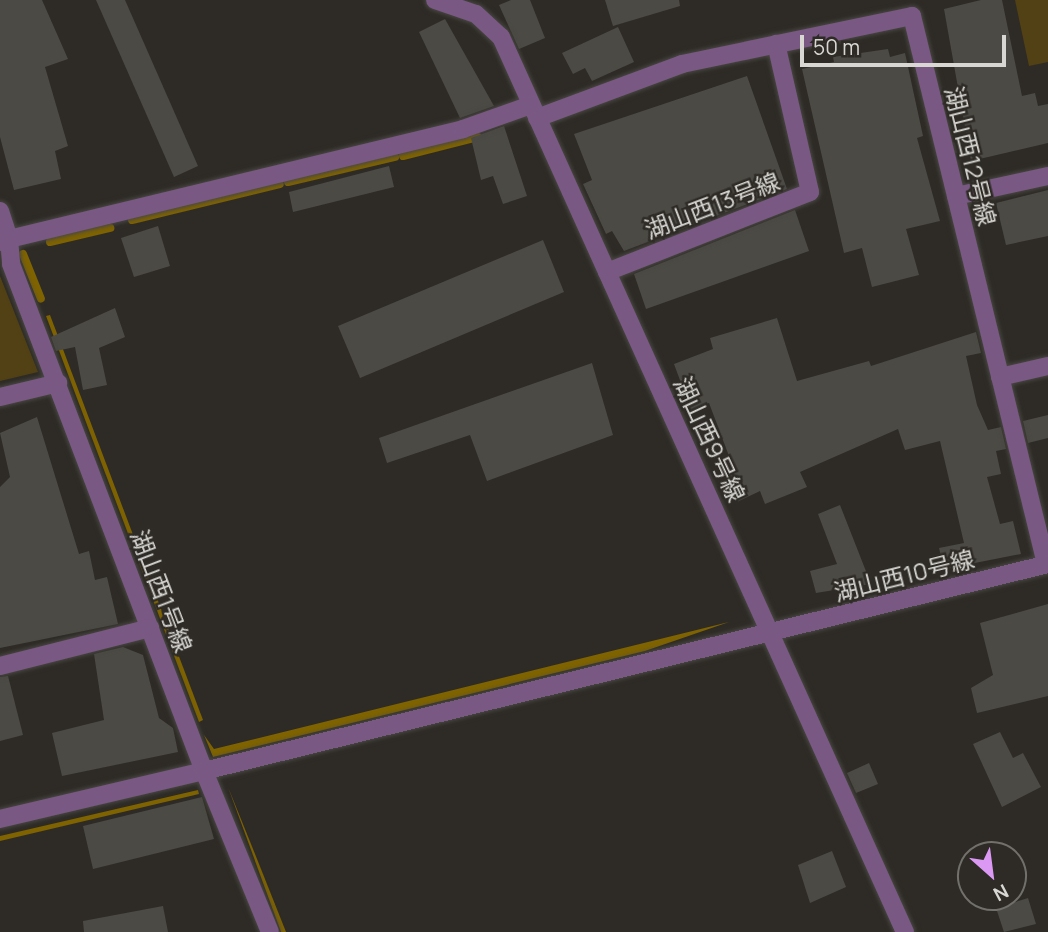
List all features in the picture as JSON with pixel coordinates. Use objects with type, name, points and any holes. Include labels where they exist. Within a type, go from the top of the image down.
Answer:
[{"type":"street","name":"湖山西9号線","points":[[435,0],[476,14],[500,37],[905,932]]},
{"type":"street","name":"湖山西12号線","points":[[5,241],[534,112],[682,64],[912,16],[1047,564]]},
{"type":"street","name":"湖山西13号線","points":[[607,272],[810,192],[776,44]]},
{"type":"street","points":[[956,196],[1048,176]]},
{"type":"street","name":"湖山西1号線","points":[[0,211],[11,264],[204,771],[270,932]]},
{"type":"street","points":[[1000,377],[1048,366]]},
{"type":"street","points":[[0,397],[58,383]]},
{"type":"street","name":"湖山西10号線","points":[[204,771],[1047,564]]},
{"type":"street","points":[[0,666],[150,628]]},
{"type":"street","points":[[0,819],[204,771]]},
{"type":"shaded area","points":[[1015,0],[1048,0],[1048,62],[1029,66]]},
{"type":"shaded area","points":[[0,276],[38,372],[0,381]]},
{"type":"shaded area","points":[[50,315],[203,720],[199,722],[46,316]]},
{"type":"shaded area","points":[[729,622],[645,651],[213,757],[204,735],[214,749]]},
{"type":"shaded area","points":[[228,787],[255,854],[286,932],[281,932]]},
{"type":"shaded area","points":[[198,790],[199,794],[0,841],[0,836]]},
{"type":"building","points":[[0,0],[42,0],[68,59],[45,67],[68,146],[55,151],[61,179],[14,190],[0,137]]},
{"type":"building","points":[[96,0],[125,0],[198,166],[174,177]]},
{"type":"building","points":[[511,0],[530,0],[545,38],[519,49],[499,5]]},
{"type":"building","points":[[605,0],[679,0],[680,6],[613,26]]},
{"type":"building","points":[[981,0],[1002,0],[1022,96],[1035,93],[1038,106],[1048,104],[1048,143],[971,161],[944,9]]},
{"type":"building","points":[[445,19],[494,106],[460,118],[419,32]]},
{"type":"building","points":[[618,27],[634,62],[592,81],[585,68],[573,74],[562,53]]},
{"type":"building","points":[[888,49],[890,57],[905,53],[923,136],[917,138],[940,221],[906,229],[919,275],[872,287],[862,248],[844,253],[802,69],[834,62],[833,57]]},
{"type":"building","points":[[747,76],[787,189],[624,251],[612,231],[606,234],[583,184],[592,180],[574,134]]},
{"type":"building","points":[[504,126],[527,196],[503,204],[493,176],[481,180],[471,138]]},
{"type":"building","points":[[389,166],[394,187],[293,212],[289,192]]},
{"type":"building","points":[[1048,190],[1048,236],[1006,245],[996,203]]},
{"type":"building","points":[[795,210],[809,251],[646,309],[634,274]]},
{"type":"building","points":[[158,226],[170,266],[134,277],[121,238]]},
{"type":"building","points":[[543,240],[564,292],[360,378],[338,326]]},
{"type":"building","points":[[115,308],[125,337],[99,348],[107,385],[83,390],[75,347],[56,351],[51,337]]},
{"type":"building","points":[[777,318],[797,381],[869,361],[871,366],[976,332],[981,353],[966,356],[977,405],[988,430],[1001,427],[1006,449],[996,451],[1001,474],[987,477],[1000,524],[1013,521],[1021,554],[944,569],[939,548],[964,543],[940,441],[905,450],[898,429],[800,472],[807,487],[765,504],[760,491],[737,502],[721,469],[732,464],[709,403],[691,410],[674,364],[713,349],[710,338]]},
{"type":"building","points":[[592,363],[613,435],[487,481],[470,435],[387,463],[379,438]]},
{"type":"building","points":[[1048,415],[1048,438],[1028,443],[1023,421]]},
{"type":"building","points":[[37,417],[79,554],[89,551],[95,580],[107,577],[118,624],[0,648],[0,487],[10,477],[0,433]]},
{"type":"building","points":[[840,505],[871,584],[816,593],[810,571],[837,564],[818,514]]},
{"type":"building","points":[[1048,604],[1048,696],[977,713],[971,688],[993,675],[980,623]]},
{"type":"building","points":[[123,647],[143,655],[159,718],[173,728],[178,752],[62,776],[52,733],[104,720],[94,654]]},
{"type":"building","points":[[8,676],[23,735],[0,741],[0,677]]},
{"type":"building","points":[[1000,732],[1013,758],[1023,753],[1041,787],[1002,807],[973,744]]},
{"type":"building","points":[[869,763],[878,784],[856,793],[847,773]]},
{"type":"building","points":[[202,797],[214,839],[93,869],[83,826]]},
{"type":"building","points":[[832,851],[846,887],[810,903],[798,865]]},
{"type":"building","points":[[1027,898],[1036,924],[1004,932],[997,911],[1027,911]]},
{"type":"building","points":[[163,906],[168,932],[84,932],[83,921]]},
{"type":"waterway","points":[[403,156],[478,137]]},
{"type":"waterway","points":[[288,182],[395,157]]},
{"type":"waterway","points":[[132,220],[280,184]]},
{"type":"waterway","points":[[50,242],[110,228]]},
{"type":"waterway","points":[[23,254],[41,299]]}]
